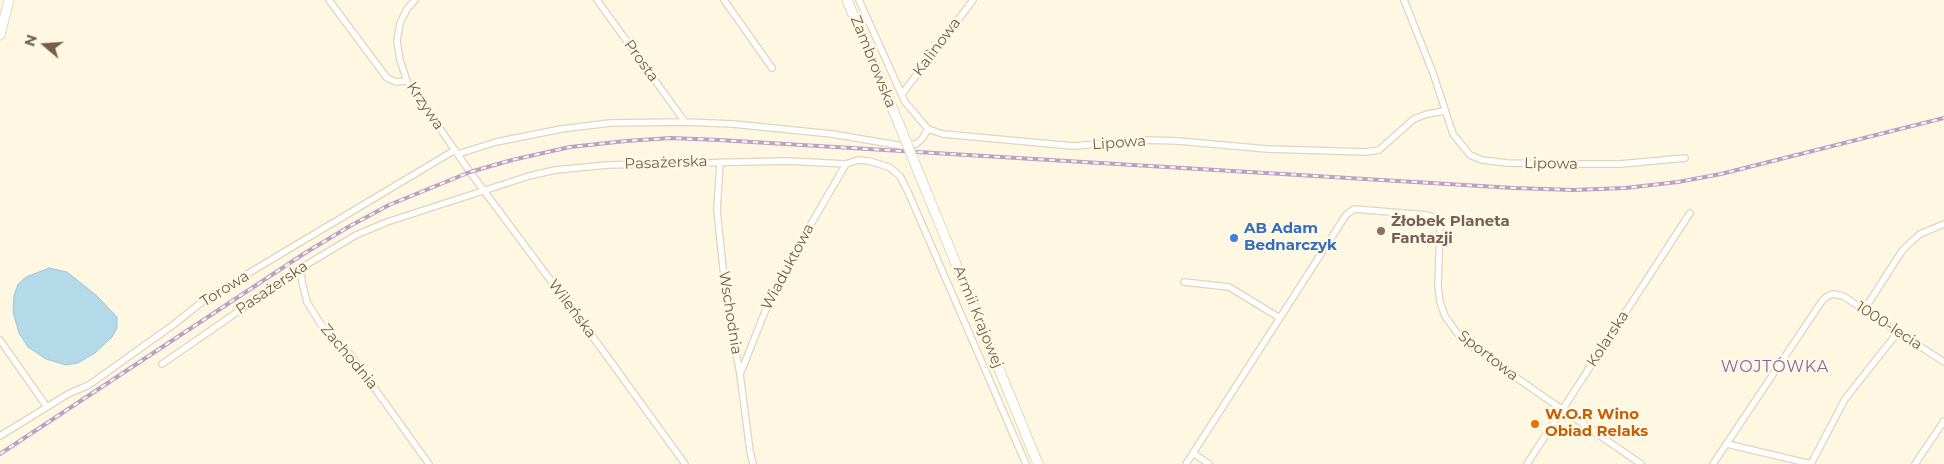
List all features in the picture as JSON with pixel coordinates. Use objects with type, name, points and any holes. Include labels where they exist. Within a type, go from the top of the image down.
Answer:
[{"type":"main road","points":[[0,35],[9,0]]},
{"type":"main road","name":"Zambrowska","points":[[847,0],[918,171]]},
{"type":"main road","name":"Armii Krajowej","points":[[918,171],[1038,464]]},
{"type":"street","points":[[329,0],[387,78],[396,82],[407,81]]},
{"type":"street","name":"Krzywa","points":[[415,0],[407,9],[400,23],[397,41],[400,60],[407,81],[456,152]]},
{"type":"street","points":[[724,0],[772,68]]},
{"type":"street","points":[[859,0],[902,94],[911,110],[928,129]]},
{"type":"street","name":"Kalinowa","points":[[902,94],[973,0]]},
{"type":"street","name":"Lipowa","points":[[1404,0],[1433,72],[1453,134],[1470,155],[1482,160],[1507,163],[1620,164],[1685,158]]},
{"type":"street","name":"Prosta","points":[[600,1],[685,122]]},
{"type":"street","name":"Lipowa","points":[[928,129],[943,134],[1073,146],[1146,140],[1267,149],[1366,152],[1379,150],[1414,119],[1427,114],[1445,111]]},
{"type":"street","name":"Torowa","points":[[0,436],[68,394],[90,385],[207,298],[456,152],[588,124],[685,122],[764,127],[832,134],[903,146],[916,144],[922,139],[928,129]]},
{"type":"street","name":"Wileńska","points":[[456,152],[685,464]]},
{"type":"street","name":"Pasażerska","points":[[162,364],[302,268],[356,235],[396,219],[529,176],[555,170],[608,165],[788,161],[846,164],[858,160],[881,163],[900,176],[927,231],[1026,464]]},
{"type":"street","name":"Wschodnia","points":[[720,162],[717,210],[728,306],[753,464]]},
{"type":"street","name":"Wiaduktowa","points":[[740,374],[764,314],[786,267],[846,164]]},
{"type":"street","name":"Sportowa","points":[[1280,318],[1350,211],[1354,209],[1427,215],[1438,219],[1440,224],[1438,286],[1440,302],[1451,325],[1462,339],[1641,464]]},
{"type":"street","name":"Kolarska","points":[[1527,464],[1690,213]]},
{"type":"street","points":[[1864,310],[1902,251],[1910,242],[1927,230],[1944,224]]},
{"type":"street","name":"Zachodnia","points":[[302,268],[302,282],[308,302],[320,323],[339,346],[350,354],[429,464]]},
{"type":"street","points":[[1184,282],[1229,287],[1280,318],[1186,464]]},
{"type":"street","name":"1000-lecia","points":[[1726,444],[1822,301],[1833,294],[1843,296],[1944,362]]},
{"type":"street","points":[[1713,464],[1726,444],[1811,464],[1845,399],[1898,332]]},
{"type":"street","points":[[0,340],[47,407]]},
{"type":"street","points":[[1915,464],[1944,421]]},
{"type":"street","points":[[1193,453],[1210,464]]},
{"type":"water","points":[[49,268],[67,272],[97,296],[117,317],[117,328],[112,337],[95,353],[78,363],[66,365],[46,359],[28,347],[19,333],[13,312],[14,296],[18,284],[26,277]]},
{"type":"railway","points":[[0,454],[305,253],[350,226],[389,205],[470,172],[570,147],[671,138],[719,140],[1573,190],[1625,188],[1678,182],[1721,174],[1944,118]]},
{"type":"place","name":"Żłobek Planeta Fantazji","points":[[1381,231]]},
{"type":"place","name":"AB Adam Bednarczyk","points":[[1234,238]]},
{"type":"place","name":"W.O.R Wino Obiad Relaks","points":[[1535,424]]},
{"type":"district","name":"WOJTÓWKA","points":[[1775,367]]}]
